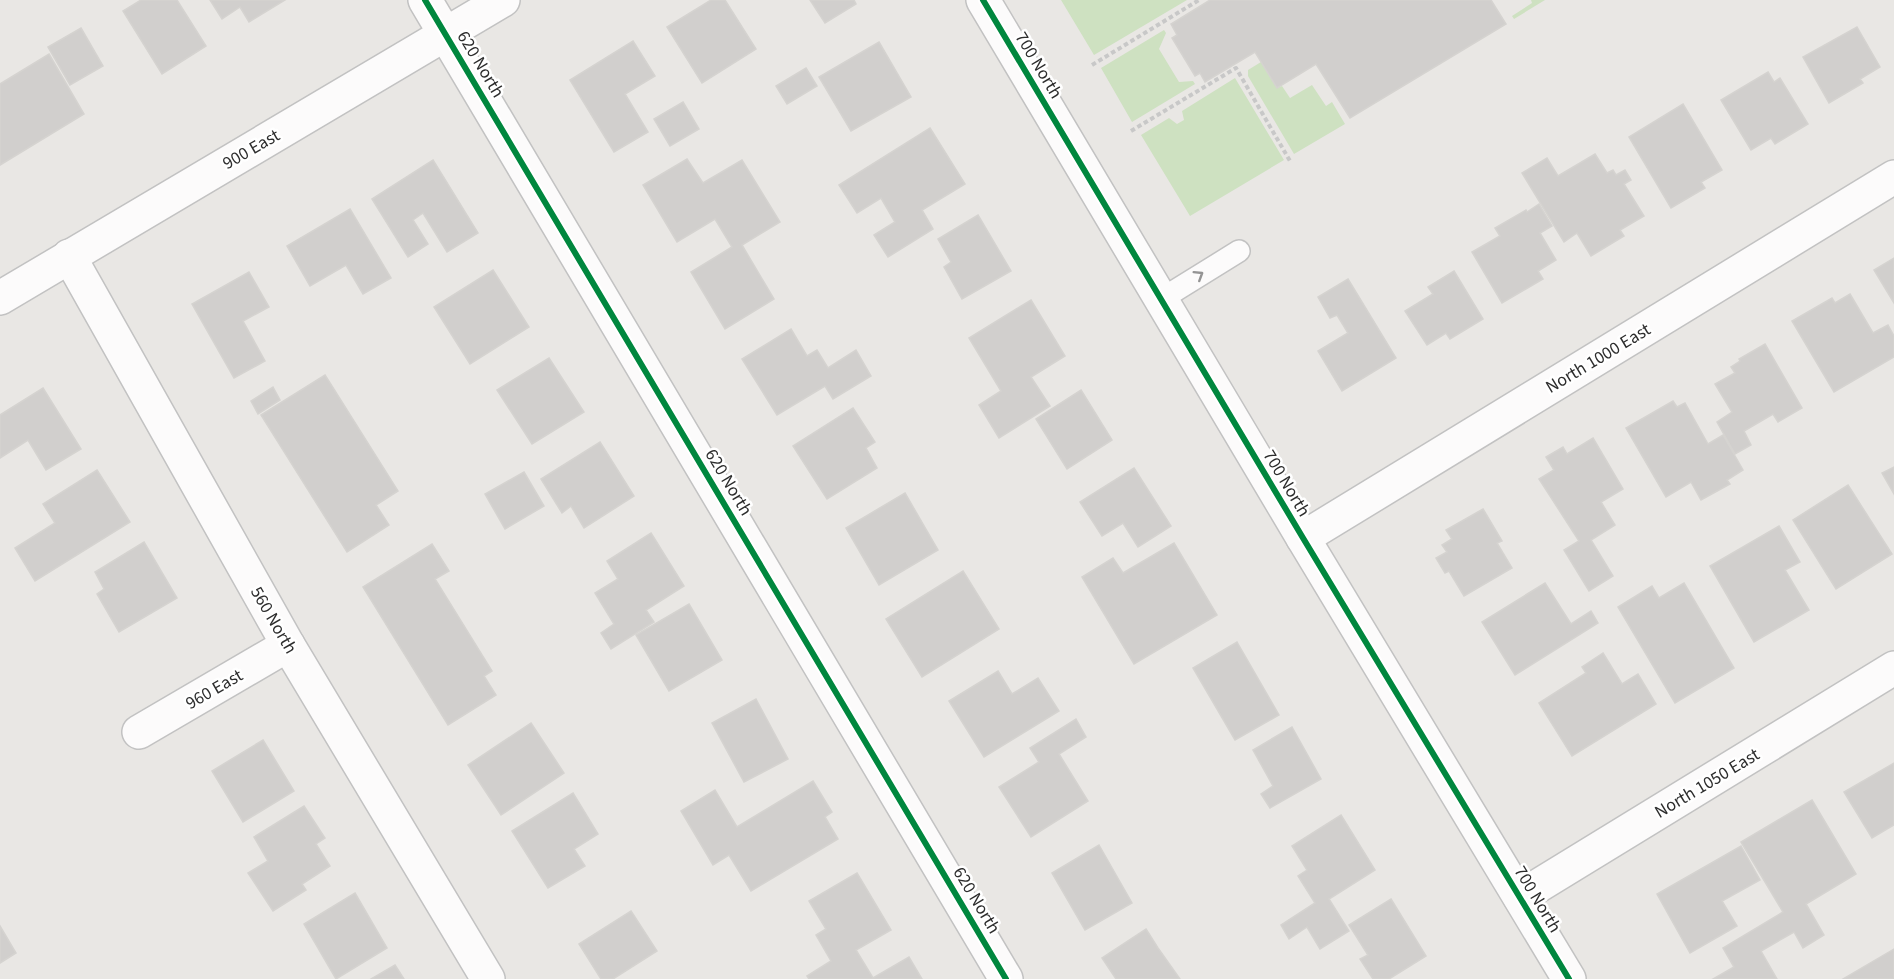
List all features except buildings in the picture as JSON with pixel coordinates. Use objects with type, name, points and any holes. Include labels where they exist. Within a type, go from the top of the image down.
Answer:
[{"type":"street","name":"620 North","points":[[425,0],[1006,979]]},
{"type":"street","name":"900 East","points":[[0,298],[502,0]]},
{"type":"street","name":"700 North","points":[[983,0],[1160,300],[1569,979]]},
{"type":"street","name":"North 1000 East","points":[[1303,538],[1894,177]]},
{"type":"street","name":"560 North","points":[[69,256],[288,645],[488,979]]},
{"type":"street","name":"960 East","points":[[139,732],[288,645]]},
{"type":"street","name":"North 1050 East","points":[[1520,897],[1894,668]]},
{"type":"lane","points":[[1160,300],[1239,252]]},
{"type":"path","points":[[1092,65],[1199,0]]},
{"type":"path","points":[[1131,131],[1236,68],[1290,161]]},
{"type":"green space","points":[[1061,0],[1187,0],[1094,55]]},
{"type":"green space","points":[[1531,0],[1545,0],[1514,19],[1512,16],[1532,3]]},
{"type":"green space","points":[[1164,30],[1166,33],[1159,49],[1179,82],[1193,81],[1195,84],[1132,122],[1101,68]]},
{"type":"green space","points":[[1261,62],[1277,88],[1282,86],[1290,98],[1312,85],[1326,106],[1332,102],[1345,124],[1294,154],[1248,76],[1248,70]]},
{"type":"green space","points":[[1235,78],[1284,160],[1190,216],[1141,135],[1169,118],[1177,124],[1184,120],[1182,111]]},
{"type":"cycle path","points":[[425,0],[1006,979]]},
{"type":"cycle path","points":[[983,0],[1569,979]]}]
